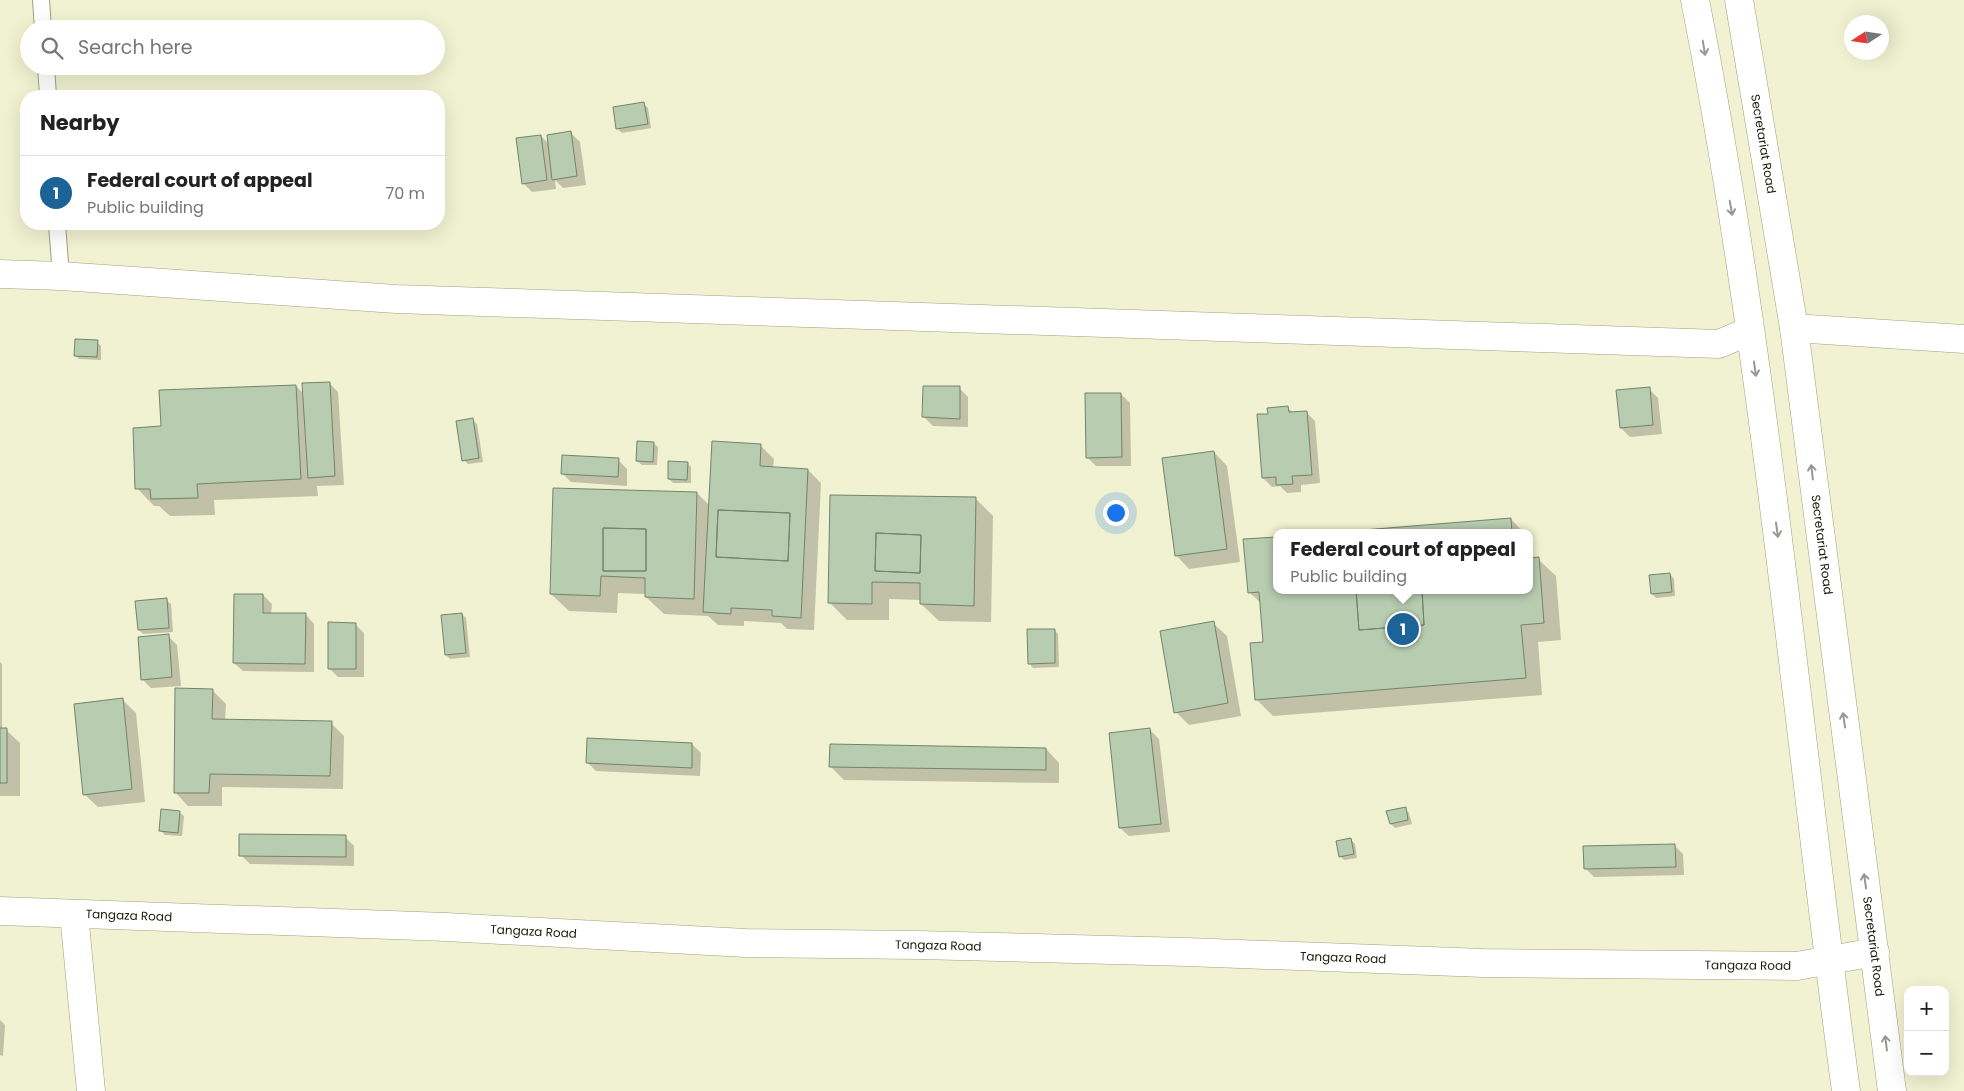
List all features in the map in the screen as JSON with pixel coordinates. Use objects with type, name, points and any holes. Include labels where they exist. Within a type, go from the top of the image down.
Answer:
[{"type":"street","points":[[1694,0],[1737,242],[1780,551],[1828,960],[1846,1091]]},
{"type":"street","name":"Secretariat Road","points":[[1739,0],[1794,328],[1892,1091]]},
{"type":"street","points":[[0,274],[61,276],[396,299],[1720,344],[1749,331]]},
{"type":"street","points":[[1794,328],[1964,339]]},
{"type":"street","name":"Tangaza Road","points":[[0,911],[446,927],[746,942],[1158,951],[1484,962],[1797,966],[1875,952]]},
{"type":"street","points":[[74,914],[91,1091]]},
{"type":"lane","points":[[41,0],[42,20]]},
{"type":"lane","points":[[47,75],[48,90]]},
{"type":"lane","points":[[57,230],[61,276]]},
{"type":"building","points":[[644,102],[648,124],[616,129],[613,107]]},
{"type":"building","points":[[571,131],[577,176],[552,180],[547,135]]},
{"type":"building","points":[[541,135],[547,180],[522,184],[516,138]]},
{"type":"building","points":[[75,339],[98,340],[97,357],[74,356]]},
{"type":"building","points":[[330,382],[335,476],[308,478],[302,383]]},
{"type":"building","points":[[296,385],[301,479],[197,484],[198,498],[151,499],[150,489],[135,489],[133,428],[161,426],[159,390]]},
{"type":"building","points":[[923,386],[960,386],[960,419],[922,417]]},
{"type":"building","points":[[1650,387],[1653,425],[1620,428],[1616,390]]},
{"type":"building","points":[[1085,393],[1121,393],[1122,457],[1086,458]]},
{"type":"building","points":[[1288,406],[1289,412],[1307,411],[1312,475],[1292,476],[1293,484],[1276,485],[1276,477],[1262,478],[1257,414],[1268,414],[1267,408]]},
{"type":"building","points":[[473,418],[479,458],[462,461],[456,421]]},
{"type":"building","points":[[637,441],[654,442],[653,462],[636,461]]},
{"type":"building","points":[[712,441],[761,444],[760,466],[808,469],[801,618],[772,616],[772,610],[731,608],[731,614],[703,612]],"holes":[[[718,510],[790,513],[788,561],[716,557]]]},
{"type":"building","points":[[1214,451],[1227,549],[1175,556],[1162,458]]},
{"type":"building","points":[[562,455],[619,458],[618,477],[561,474]]},
{"type":"building","points":[[668,461],[688,462],[687,480],[668,479]]},
{"type":"building","points":[[553,488],[697,492],[694,599],[645,597],[645,578],[601,576],[600,596],[550,594]],"holes":[[[603,528],[646,529],[646,571],[603,571]]]},
{"type":"building","points":[[830,495],[976,497],[974,606],[920,604],[920,583],[872,582],[872,604],[828,603]],"holes":[[[876,533],[921,535],[920,573],[875,571]]]},
{"type":"building","points":[[718,510],[790,513],[788,561],[716,557]]},
{"type":"building","points":[[1511,518],[1512,529],[1375,529]]},
{"type":"building","points":[[603,528],[646,529],[646,571],[603,571]]},
{"type":"building","points":[[876,533],[921,535],[920,573],[875,571]]},
{"type":"building","points":[[1273,537],[1273,594],[1356,594],[1359,630],[1424,625],[1422,594],[1533,594],[1533,558],[1539,557],[1544,623],[1521,625],[1526,678],[1255,700],[1250,643],[1263,642],[1259,592],[1248,593],[1243,539]]},
{"type":"building","points":[[1670,573],[1672,592],[1651,594],[1649,575]]},
{"type":"building","points":[[234,594],[263,594],[263,613],[306,613],[305,664],[233,663]]},
{"type":"building","points":[[1356,594],[1422,594],[1424,625],[1359,630]]},
{"type":"building","points":[[167,598],[169,628],[138,630],[135,601]]},
{"type":"building","points":[[462,613],[466,653],[445,655],[441,615]]},
{"type":"building","points":[[1214,621],[1228,703],[1174,713],[1160,631]]},
{"type":"building","points":[[328,622],[356,623],[356,669],[328,669]]},
{"type":"building","points":[[1027,629],[1055,629],[1055,663],[1028,664]]},
{"type":"building","points":[[169,634],[172,677],[141,680],[138,637]]},
{"type":"building","points":[[175,688],[213,689],[212,719],[332,721],[330,776],[210,774],[209,793],[174,793]]},
{"type":"building","points":[[123,698],[132,789],[83,795],[74,704]]},
{"type":"building","points":[[0,728],[7,728],[7,783],[0,783]]},
{"type":"building","points":[[1150,728],[1161,824],[1119,828],[1109,733]]},
{"type":"building","points":[[587,738],[692,743],[692,768],[586,763]]},
{"type":"building","points":[[830,744],[1046,748],[1046,770],[829,767]]},
{"type":"building","points":[[1406,807],[1408,820],[1390,824],[1386,811]]},
{"type":"building","points":[[161,809],[180,811],[178,833],[159,831]]},
{"type":"building","points":[[239,834],[346,835],[346,857],[239,856]]},
{"type":"building","points":[[1351,838],[1354,854],[1339,857],[1336,841]]},
{"type":"building","points":[[1675,844],[1676,867],[1584,869],[1583,846]]},
{"type":"place","name":"Federal court of appeal","points":[[1403,629]]}]
